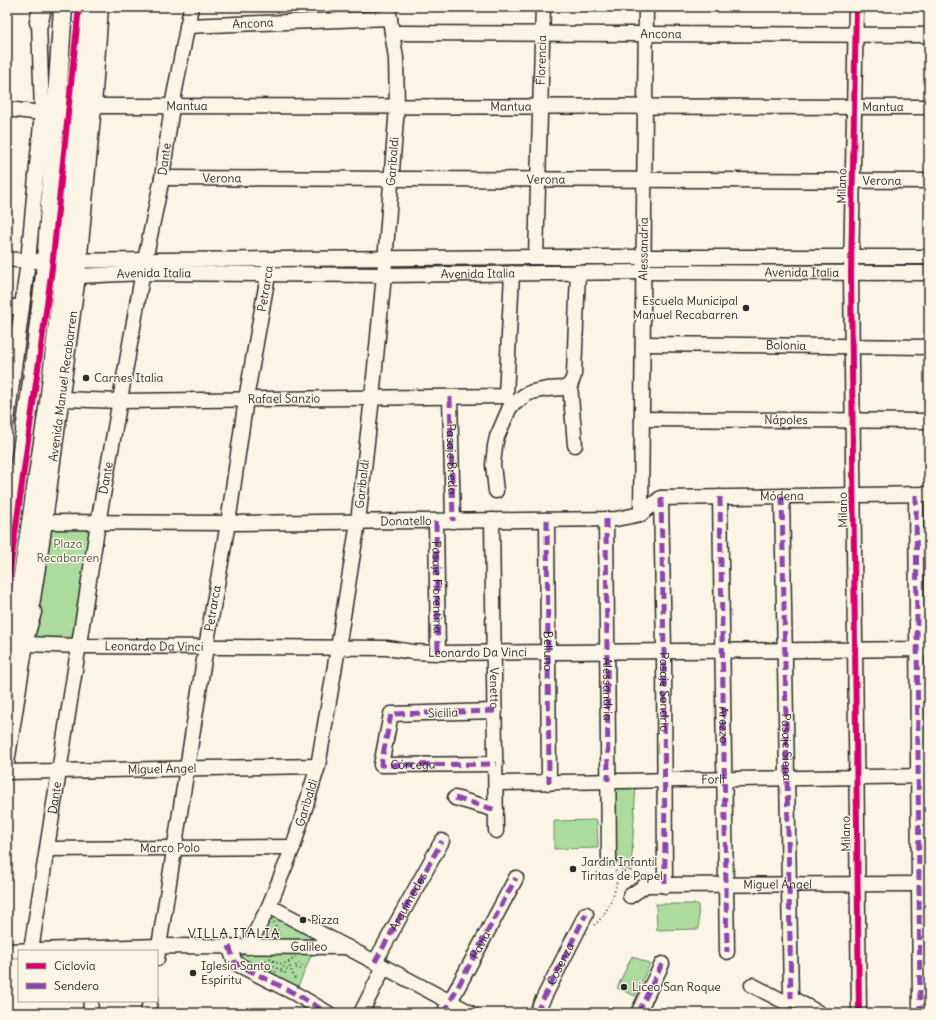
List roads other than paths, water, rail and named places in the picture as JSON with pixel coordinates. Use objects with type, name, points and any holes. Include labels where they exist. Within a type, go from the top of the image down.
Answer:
[{"type":"main road","points":[[7,550],[30,397],[46,264],[63,7]]},
{"type":"main road","name":"Avenida Manuel Recabarren","points":[[7,682],[49,402],[72,267],[87,106],[89,13]]},
{"type":"main road","points":[[83,207],[87,106]]},
{"type":"main road","points":[[7,700],[32,612]]},
{"type":"street","name":"Avenida Manuel Recabarren","points":[[87,106],[101,7]]},
{"type":"street","name":"Dante","points":[[31,950],[98,523],[144,266],[162,178],[172,106],[191,7]]},
{"type":"street","name":"Florencia","points":[[536,257],[543,7]]},
{"type":"street","name":"Alessandría","points":[[641,514],[646,7]]},
{"type":"street","name":"Milano","points":[[856,7],[851,273],[858,1013]]},
{"type":"street","points":[[7,421],[11,358],[22,308],[28,261],[42,113],[41,12]]},
{"type":"street","name":"Ancona","points":[[187,26],[389,13]]},
{"type":"street","name":"Garibaldi","points":[[248,947],[269,906],[293,847],[318,766],[358,522],[384,275],[397,106],[396,58],[389,13]]},
{"type":"street","name":"Ancona","points":[[392,33],[929,35]]},
{"type":"street","name":"Mantua","points":[[87,106],[929,107]]},
{"type":"street","points":[[7,109],[42,113]]},
{"type":"street","name":"Verona","points":[[162,178],[929,181]]},
{"type":"street","name":"Avenida Manuel Recabarren","points":[[7,763],[46,522],[62,400],[72,267],[83,207]]},
{"type":"street","name":"Avenida Italia","points":[[7,259],[72,267],[144,266],[270,258],[929,257]]},
{"type":"street","name":"Petrarca","points":[[158,953],[206,647],[228,524],[246,399],[270,258]]},
{"type":"street","name":"Avenida Italia","points":[[144,266],[268,274],[384,275],[578,272],[929,273]]},
{"type":"street","points":[[575,445],[570,384],[574,374],[578,272]]},
{"type":"street","name":"Rafael Sanzio","points":[[62,400],[120,401],[506,396],[512,273]]},
{"type":"street","points":[[7,306],[22,308]]},
{"type":"street","name":"Bolonia","points":[[643,344],[929,347]]},
{"type":"street","points":[[496,491],[493,465],[495,446],[497,437],[510,407],[525,395],[532,392],[564,388],[570,384]]},
{"type":"street","name":"Pasaje Breda","points":[[450,397],[454,521]]},
{"type":"street","name":"Nápoles","points":[[642,419],[929,421]]},
{"type":"street","points":[[920,1013],[924,884],[923,495]]},
{"type":"street","name":"Módena","points":[[660,498],[923,495]]},
{"type":"street","name":"Pasaje Siena","points":[[782,496],[791,998]]},
{"type":"street","name":"Arezzo","points":[[720,497],[727,952]]},
{"type":"street","points":[[641,514],[660,498]]},
{"type":"street","name":"Pasaje Sondrio","points":[[660,498],[664,651],[665,886]]},
{"type":"street","name":"Donatello","points":[[98,523],[228,524],[547,520],[625,518],[641,514]]},
{"type":"street","name":"Alessandría","points":[[606,519],[609,859]]},
{"type":"street","name":"Venetto","points":[[492,520],[496,831]]},
{"type":"street","name":"Belluno","points":[[547,520],[549,783]]},
{"type":"street","name":"Pasaje Fiorentina","points":[[436,521],[438,653]]},
{"type":"street","points":[[46,522],[98,523]]},
{"type":"street","name":"Leonardo Da Vinci","points":[[26,644],[79,646],[387,648],[413,652],[438,653],[923,649]]},
{"type":"street","name":"Sicilia","points":[[391,714],[495,711]]},
{"type":"street","name":"Córcega","points":[[391,714],[381,764],[496,764]]},
{"type":"street","name":"Miguel Ángel","points":[[7,772],[318,766]]},
{"type":"street","name":"Forli","points":[[496,783],[924,776]]},
{"type":"street","points":[[455,798],[496,810]]},
{"type":"street","name":"Arquímedes","points":[[361,1013],[380,965],[442,841]]},
{"type":"street","name":"Marco Polo","points":[[47,849],[293,847]]},
{"type":"street","name":"Pavia","points":[[447,1007],[516,878]]},
{"type":"street","name":"Miguel Ángel","points":[[635,892],[646,885],[726,886],[924,884]]},
{"type":"street","name":"Galileo","points":[[269,906],[380,965],[447,1007],[471,1013]]},
{"type":"street","name":"Cosenza","points":[[536,1013],[583,919]]},
{"type":"street","points":[[228,946],[235,963],[294,993],[328,1013]]},
{"type":"street","name":"Galileo","points":[[158,953],[228,946],[346,947]]},
{"type":"street","name":"Galileo","points":[[31,950],[112,950]]},
{"type":"street","name":"Galileo","points":[[7,951],[18,951]]},
{"type":"street","points":[[638,1013],[662,964]]},
{"type":"street","points":[[752,985],[783,1001],[791,998],[819,1013]]},
{"type":"street","points":[[90,1013],[91,1002]]},
{"type":"street","points":[[148,1013],[150,1002]]},
{"type":"place","name":"Escuela Municipal Manuel Recabarren","points":[[746,308]]},
{"type":"place","name":"Carnes Italia","points":[[86,378]]},
{"type":"place","name":"Jardín Infantil Tiritas de Papel","points":[[573,869]]},
{"type":"place","name":"Pizza","points":[[303,920]]},
{"type":"place","name":"Iglesia Santo Espíritu","points":[[193,973]]},
{"type":"place","name":"Liceo San Roque","points":[[624,987]]},
{"type":"district","name":"VILLA ITALIA","points":[[234,933]]},
{"type":"park label","name":"Plaza Recabarren","points":[[68,551]]}]
